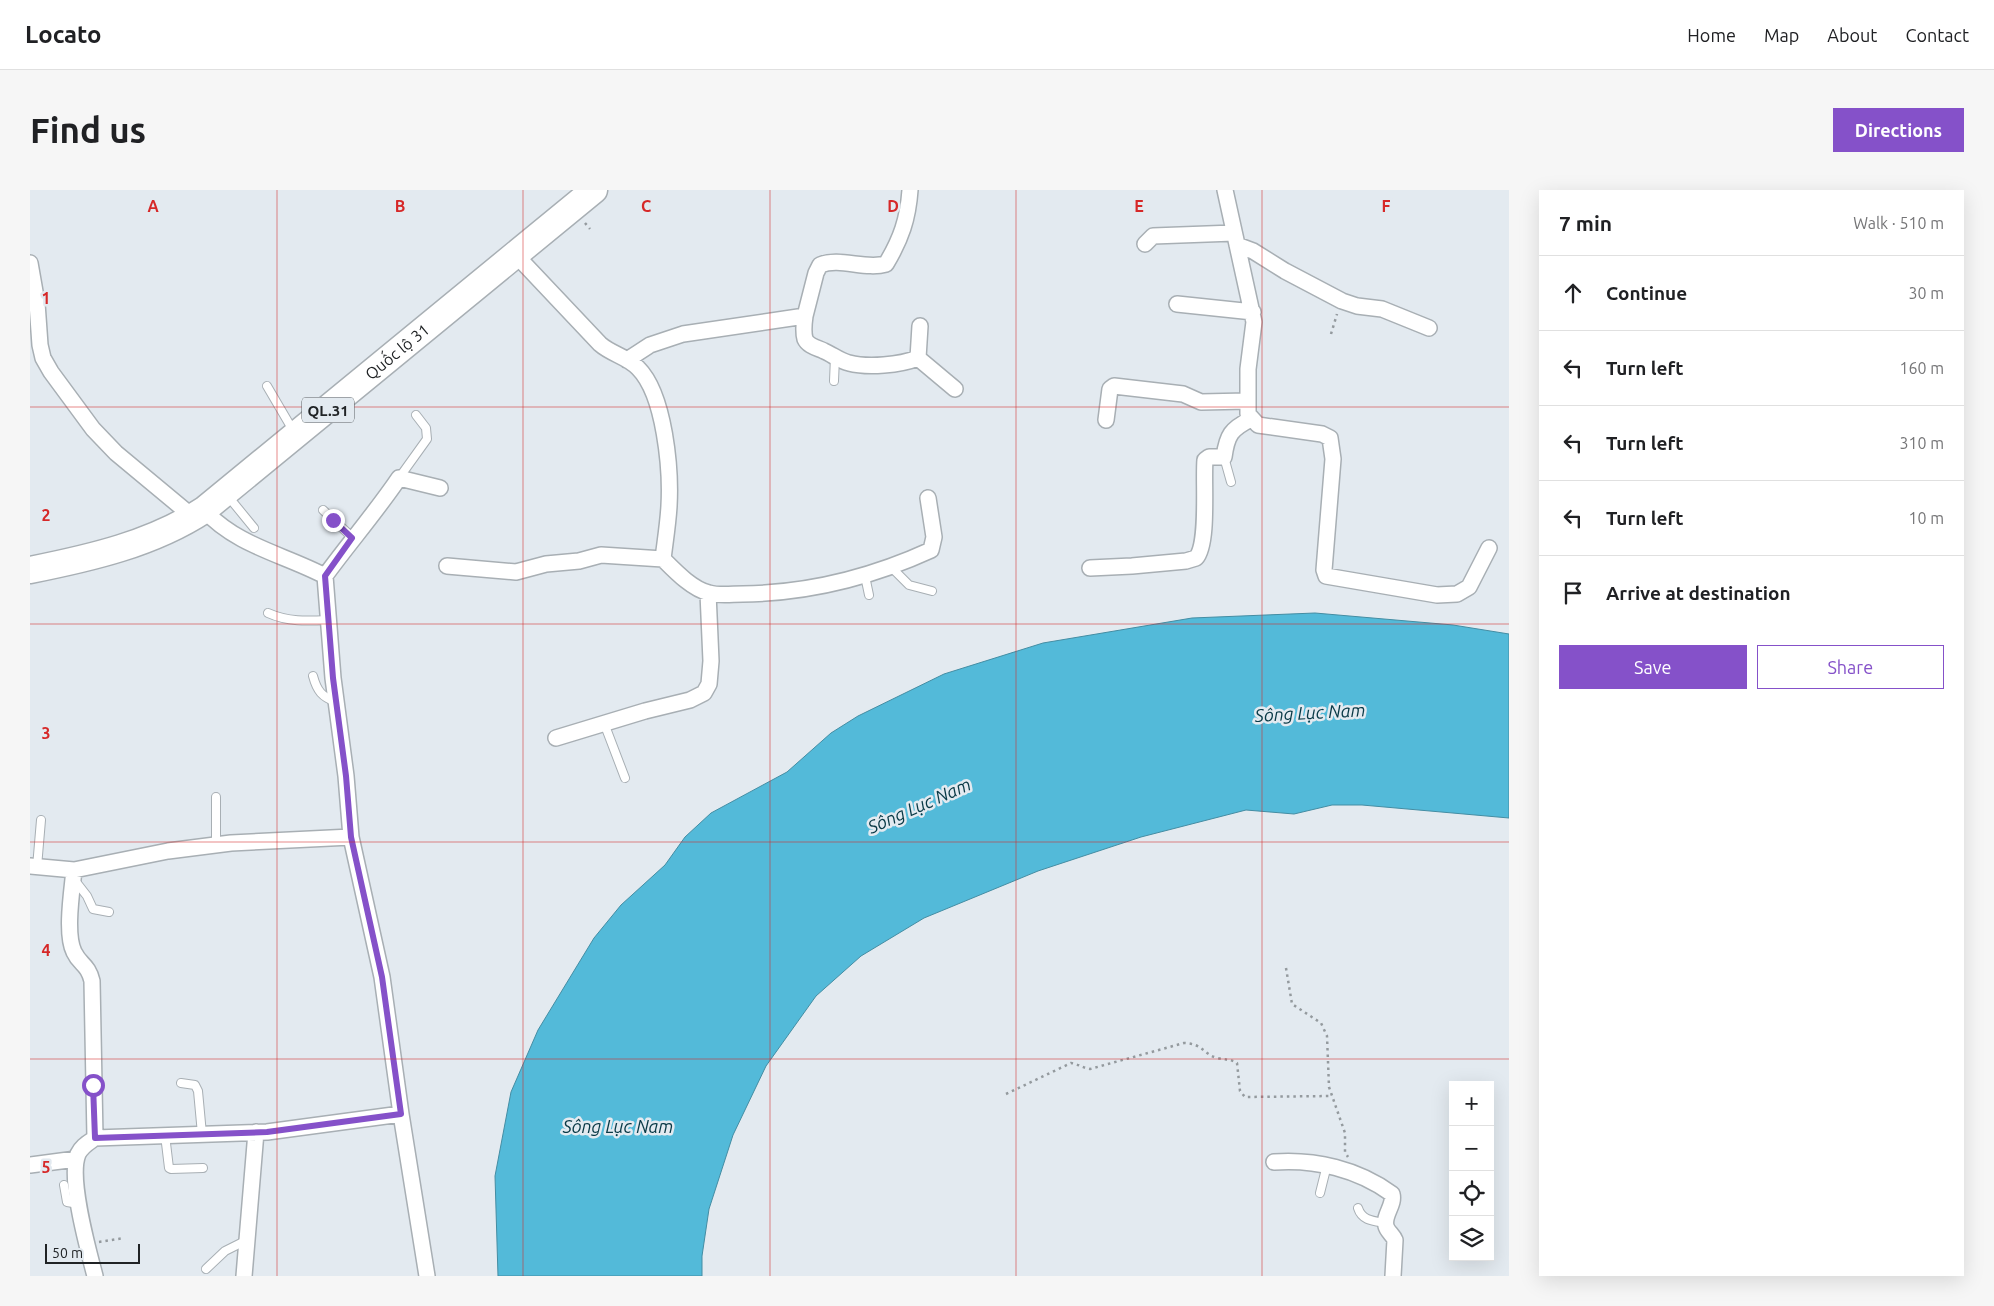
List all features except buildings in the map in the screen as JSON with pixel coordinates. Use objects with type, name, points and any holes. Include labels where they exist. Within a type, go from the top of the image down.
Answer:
[{"type":"highway","name":"Quốc lộ 31","points":[[30,570],[80,560],[142,541],[164,533],[199,514],[296,436],[315,413],[594,190]]},
{"type":"street","points":[[910,190],[908,213],[903,232],[886,264],[820,264],[804,316],[806,340],[809,344],[850,363],[899,363],[918,358]]},
{"type":"street","points":[[1225,190],[1253,312],[1254,334],[1248,369],[1247,401],[1250,419],[1258,425],[1309,431],[1327,435],[1330,438],[1333,459],[1324,570],[1326,576],[1414,592],[1449,595],[1469,587],[1489,548]]},
{"type":"street","points":[[1145,244],[1149,238],[1158,235],[1236,239],[1286,271],[1342,301],[1357,306],[1382,309],[1429,328]]},
{"type":"street","points":[[515,254],[600,344],[607,350],[637,366],[648,380],[669,479],[669,508],[663,559]]},
{"type":"street","points":[[30,263],[37,304],[40,345],[44,358],[51,372],[82,415],[116,453],[199,514],[214,520],[235,536],[325,576]]},
{"type":"street","points":[[1177,304],[1253,312]]},
{"type":"street","points":[[627,360],[650,345],[683,334],[804,316]]},
{"type":"street","points":[[918,358],[920,326]]},
{"type":"street","points":[[918,358],[955,389]]},
{"type":"street","points":[[1106,420],[1110,389],[1114,386],[1183,394],[1201,402],[1247,401]]},
{"type":"street","points":[[1090,568],[1132,566],[1196,558],[1200,549],[1203,526],[1206,487],[1205,460],[1209,457],[1224,457],[1227,439],[1230,434],[1238,426],[1250,419]]},
{"type":"street","points":[[427,1276],[401,1114],[382,977],[351,837],[346,776],[336,702],[325,576],[399,478],[440,488]]},
{"type":"street","points":[[447,566],[516,572],[546,564],[579,561],[601,555],[663,559],[682,578],[708,593],[749,594],[784,591],[865,576],[931,550],[934,537],[928,498]]},
{"type":"street","points":[[556,738],[690,700],[704,693],[709,684],[711,661],[708,593]]},
{"type":"street","points":[[34,866],[73,874],[168,851],[216,845],[351,837]]},
{"type":"street","points":[[73,874],[70,936],[73,950],[77,958],[86,966],[92,981],[95,1138]]},
{"type":"street","points":[[95,1276],[74,1175],[76,1159],[84,1145],[95,1138],[256,1132],[368,1120],[401,1114]]},
{"type":"street","points":[[244,1276],[256,1132]]},
{"type":"street","points":[[30,1165],[76,1159]]},
{"type":"street","points":[[1274,1162],[1285,1161],[1327,1165],[1360,1176],[1393,1196],[1386,1223],[1388,1231],[1396,1240],[1392,1276]]},
{"type":"lane","points":[[834,381],[835,357]]},
{"type":"lane","points":[[267,386],[296,436]]},
{"type":"lane","points":[[399,478],[427,439],[426,428],[416,415]]},
{"type":"lane","points":[[1224,457],[1230,482]]},
{"type":"lane","points":[[226,494],[254,528]]},
{"type":"lane","points":[[323,510],[352,538]]},
{"type":"lane","points":[[890,566],[909,585],[932,592]]},
{"type":"lane","points":[[865,576],[869,595]]},
{"type":"lane","points":[[268,613],[285,620],[328,620]]},
{"type":"lane","points":[[314,676],[316,687],[320,693],[326,699],[336,702]]},
{"type":"lane","points":[[604,723],[624,778]]},
{"type":"lane","points":[[216,797],[216,845]]},
{"type":"lane","points":[[34,866],[40,820]]},
{"type":"lane","points":[[73,874],[93,909],[108,912]]},
{"type":"lane","points":[[181,1083],[195,1085],[198,1091],[202,1134]]},
{"type":"lane","points":[[165,1135],[169,1168],[203,1168]]},
{"type":"lane","points":[[1320,1193],[1327,1165]]},
{"type":"lane","points":[[64,1184],[67,1202],[79,1204]]},
{"type":"lane","points":[[1358,1208],[1365,1218],[1386,1223]]},
{"type":"lane","points":[[206,1269],[225,1251],[248,1240]]},
{"type":"path","points":[[1331,334],[1342,301]]},
{"type":"path","points":[[1286,968],[1292,1004],[1321,1023],[1327,1036],[1329,1086],[1345,1133],[1345,1152],[1360,1176]]},
{"type":"path","points":[[1006,1094],[1070,1063],[1090,1068],[1184,1043],[1199,1045],[1216,1058],[1232,1060],[1238,1063],[1240,1090],[1245,1097],[1332,1096]]},
{"type":"path","points":[[88,1244],[124,1238]]},
{"type":"water","name":"Sông Lục Nam","points":[[1315,613],[1453,625],[1509,634],[1509,818],[1362,805],[1332,805],[1294,814],[1246,810],[1141,837],[1038,871],[924,918],[861,956],[816,996],[766,1066],[733,1135],[709,1209],[702,1256],[702,1276],[498,1276],[495,1176],[511,1092],[538,1030],[594,938],[621,905],[665,865],[685,837],[711,813],[787,772],[831,733],[858,716],[944,674],[1043,643],[1192,618]]},
{"type":"route","points":[[93,1085],[95,1138],[267,1132],[368,1120],[401,1114],[382,977],[351,837],[346,776],[333,678],[325,576],[352,538],[333,520]]}]
